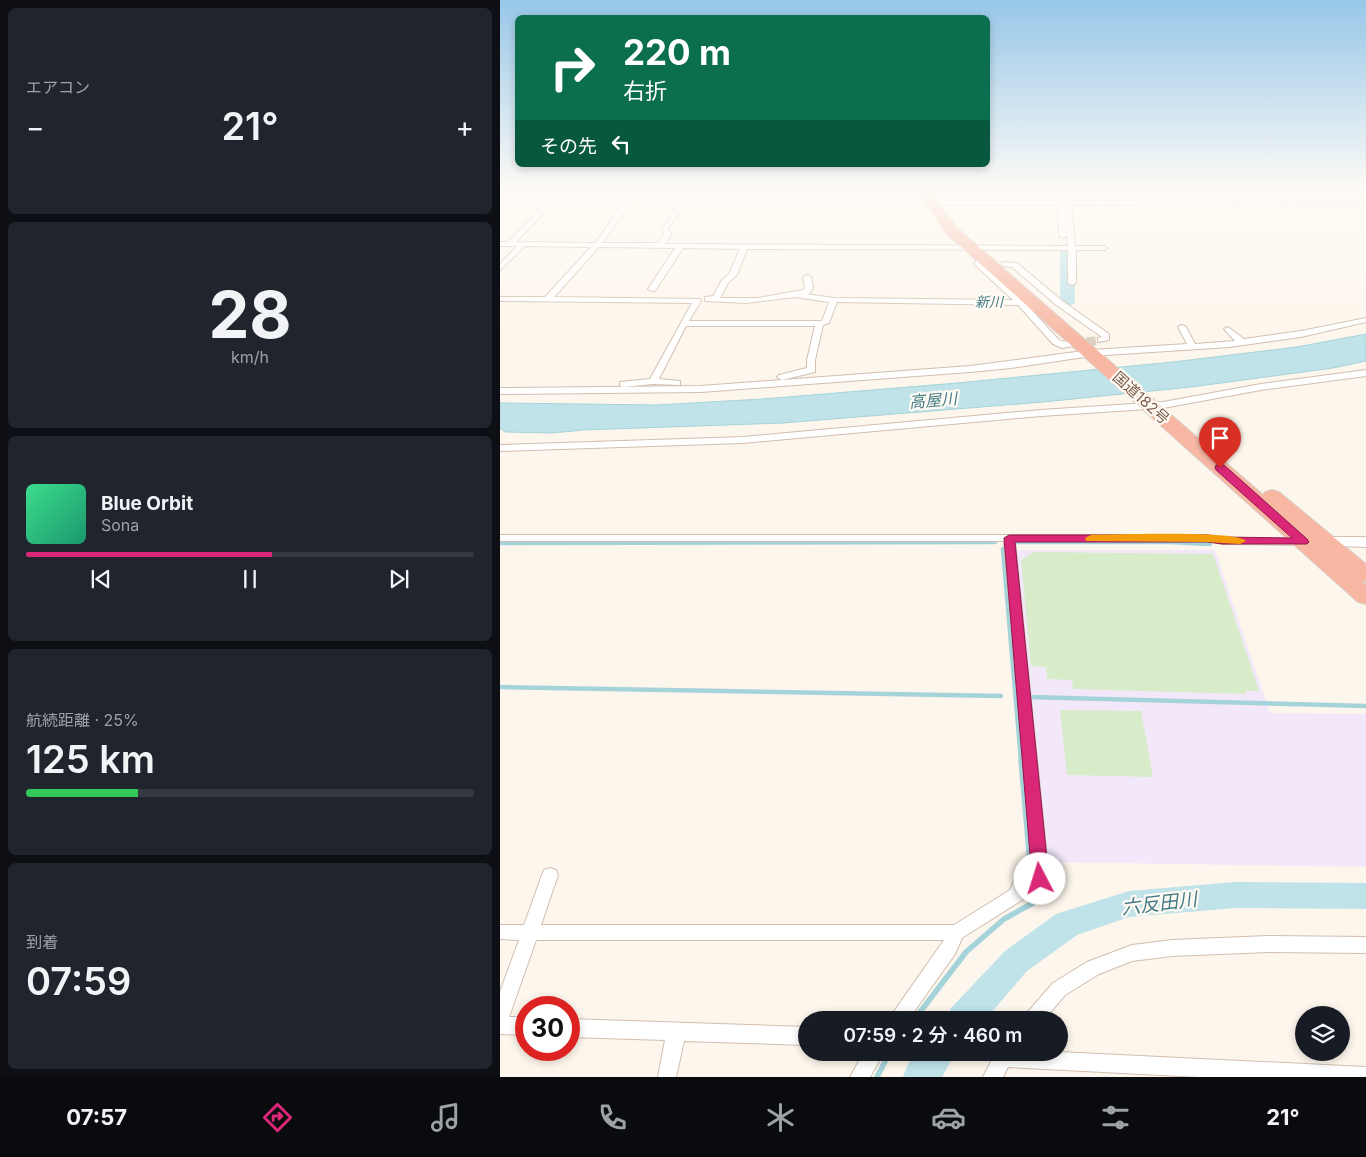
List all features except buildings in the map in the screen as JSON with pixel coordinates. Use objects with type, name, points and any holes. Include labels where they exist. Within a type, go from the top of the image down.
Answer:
[{"type":"highway","name":"国道182号","points":[[968,242],[1100,352]]},
{"type":"highway","name":"国道182号","points":[[981,252],[1005,264],[1303,542],[1366,597]]},
{"type":"highway","name":"国道182号","points":[[1154,403],[1328,542],[1366,576]]},
{"type":"street","points":[[1068,242],[1072,283]]},
{"type":"street","points":[[500,244],[745,246],[981,252],[1104,248]]},
{"type":"street","points":[[500,268],[522,244]]},
{"type":"street","points":[[548,300],[598,244]]},
{"type":"street","points":[[652,289],[681,245]]},
{"type":"street","points":[[500,299],[696,301],[716,298],[725,282],[734,275],[739,256],[745,246]]},
{"type":"street","points":[[981,252],[978,264],[1020,303],[1056,342],[1062,345],[1071,344]]},
{"type":"street","points":[[710,299],[762,302],[806,292],[810,288],[807,277]]},
{"type":"street","points":[[797,294],[812,298],[834,300],[1020,303]]},
{"type":"street","points":[[683,324],[825,324],[834,300]]},
{"type":"street","points":[[653,381],[696,301]]},
{"type":"street","points":[[500,391],[721,388],[970,369],[1100,352],[1242,342],[1301,334],[1366,320]]},
{"type":"street","points":[[748,386],[812,370],[811,360],[819,324]]},
{"type":"street","points":[[1182,327],[1192,346]]},
{"type":"street","points":[[1228,329],[1242,342]]},
{"type":"street","points":[[500,448],[742,440],[1154,403],[1366,373]]},
{"type":"street","points":[[556,391],[653,381],[721,388]]},
{"type":"street","points":[[500,538],[1207,538],[1223,541],[1366,542]]},
{"type":"street","points":[[500,932],[956,933],[1016,895],[1021,883],[1040,879],[1009,538]]},
{"type":"street","points":[[500,1017],[550,875]]},
{"type":"street","points":[[904,1011],[949,949],[956,933]]},
{"type":"street","points":[[1040,1011],[1059,989],[1093,968],[1132,953],[1172,948],[1268,944],[1365,946]]},
{"type":"street","points":[[500,1025],[515,1026]]},
{"type":"street","points":[[580,1029],[798,1036]]},
{"type":"street","points":[[667,1077],[676,1033]]},
{"type":"street","points":[[1068,1059],[1366,1076]]},
{"type":"street","points":[[859,1077],[869,1061]]},
{"type":"street","points":[[992,1077],[1001,1061]]},
{"type":"shaded area","points":[[1016,550],[1215,550],[1270,713],[1366,714],[1366,867],[1046,862]]},
{"type":"green space","points":[[1033,552],[1213,554],[1259,691],[1245,691],[1246,694],[1073,689],[1072,680],[1047,679],[1046,667],[1031,666],[1021,560]]},
{"type":"green space","points":[[1060,710],[1141,711],[1153,777],[1067,775]]},
{"type":"water","name":"高屋川","points":[[1366,334],[1366,361],[1333,368],[1191,387],[1043,402],[783,423],[583,430],[552,433],[505,432],[500,428],[500,403],[657,405],[763,399],[957,383],[1173,362],[1297,347]]},
{"type":"waterway","name":"新川","points":[[1063,302],[1067,302],[1067,250]]},
{"type":"waterway","points":[[500,543],[995,542]]},
{"type":"waterway","points":[[1015,542],[1169,542],[1210,544]]},
{"type":"waterway","points":[[1003,549],[1021,761]]},
{"type":"waterway","points":[[500,687],[1001,696]]},
{"type":"waterway","points":[[1029,697],[1366,706]]},
{"type":"waterway","points":[[1021,760],[1031,875]]},
{"type":"waterway","points":[[921,1011],[966,952],[1004,919],[1033,903],[1032,885]]},
{"type":"waterway","name":"六反田川","points":[[971,1011],[1016,961],[1067,924],[1129,904],[1235,895],[1366,896]]},
{"type":"waterway","points":[[877,1077],[885,1061]]},
{"type":"waterway","name":"六反田川","points":[[921,1077],[933,1061]]},
{"type":"tunnel","points":[[1073,344],[1101,340]]},
{"type":"slow traffic","points":[[1091,538],[1207,538],[1223,541],[1240,541]]},
{"type":"route","points":[[1040,879],[1009,538],[1207,538],[1223,541],[1303,542],[1220,468]]}]
